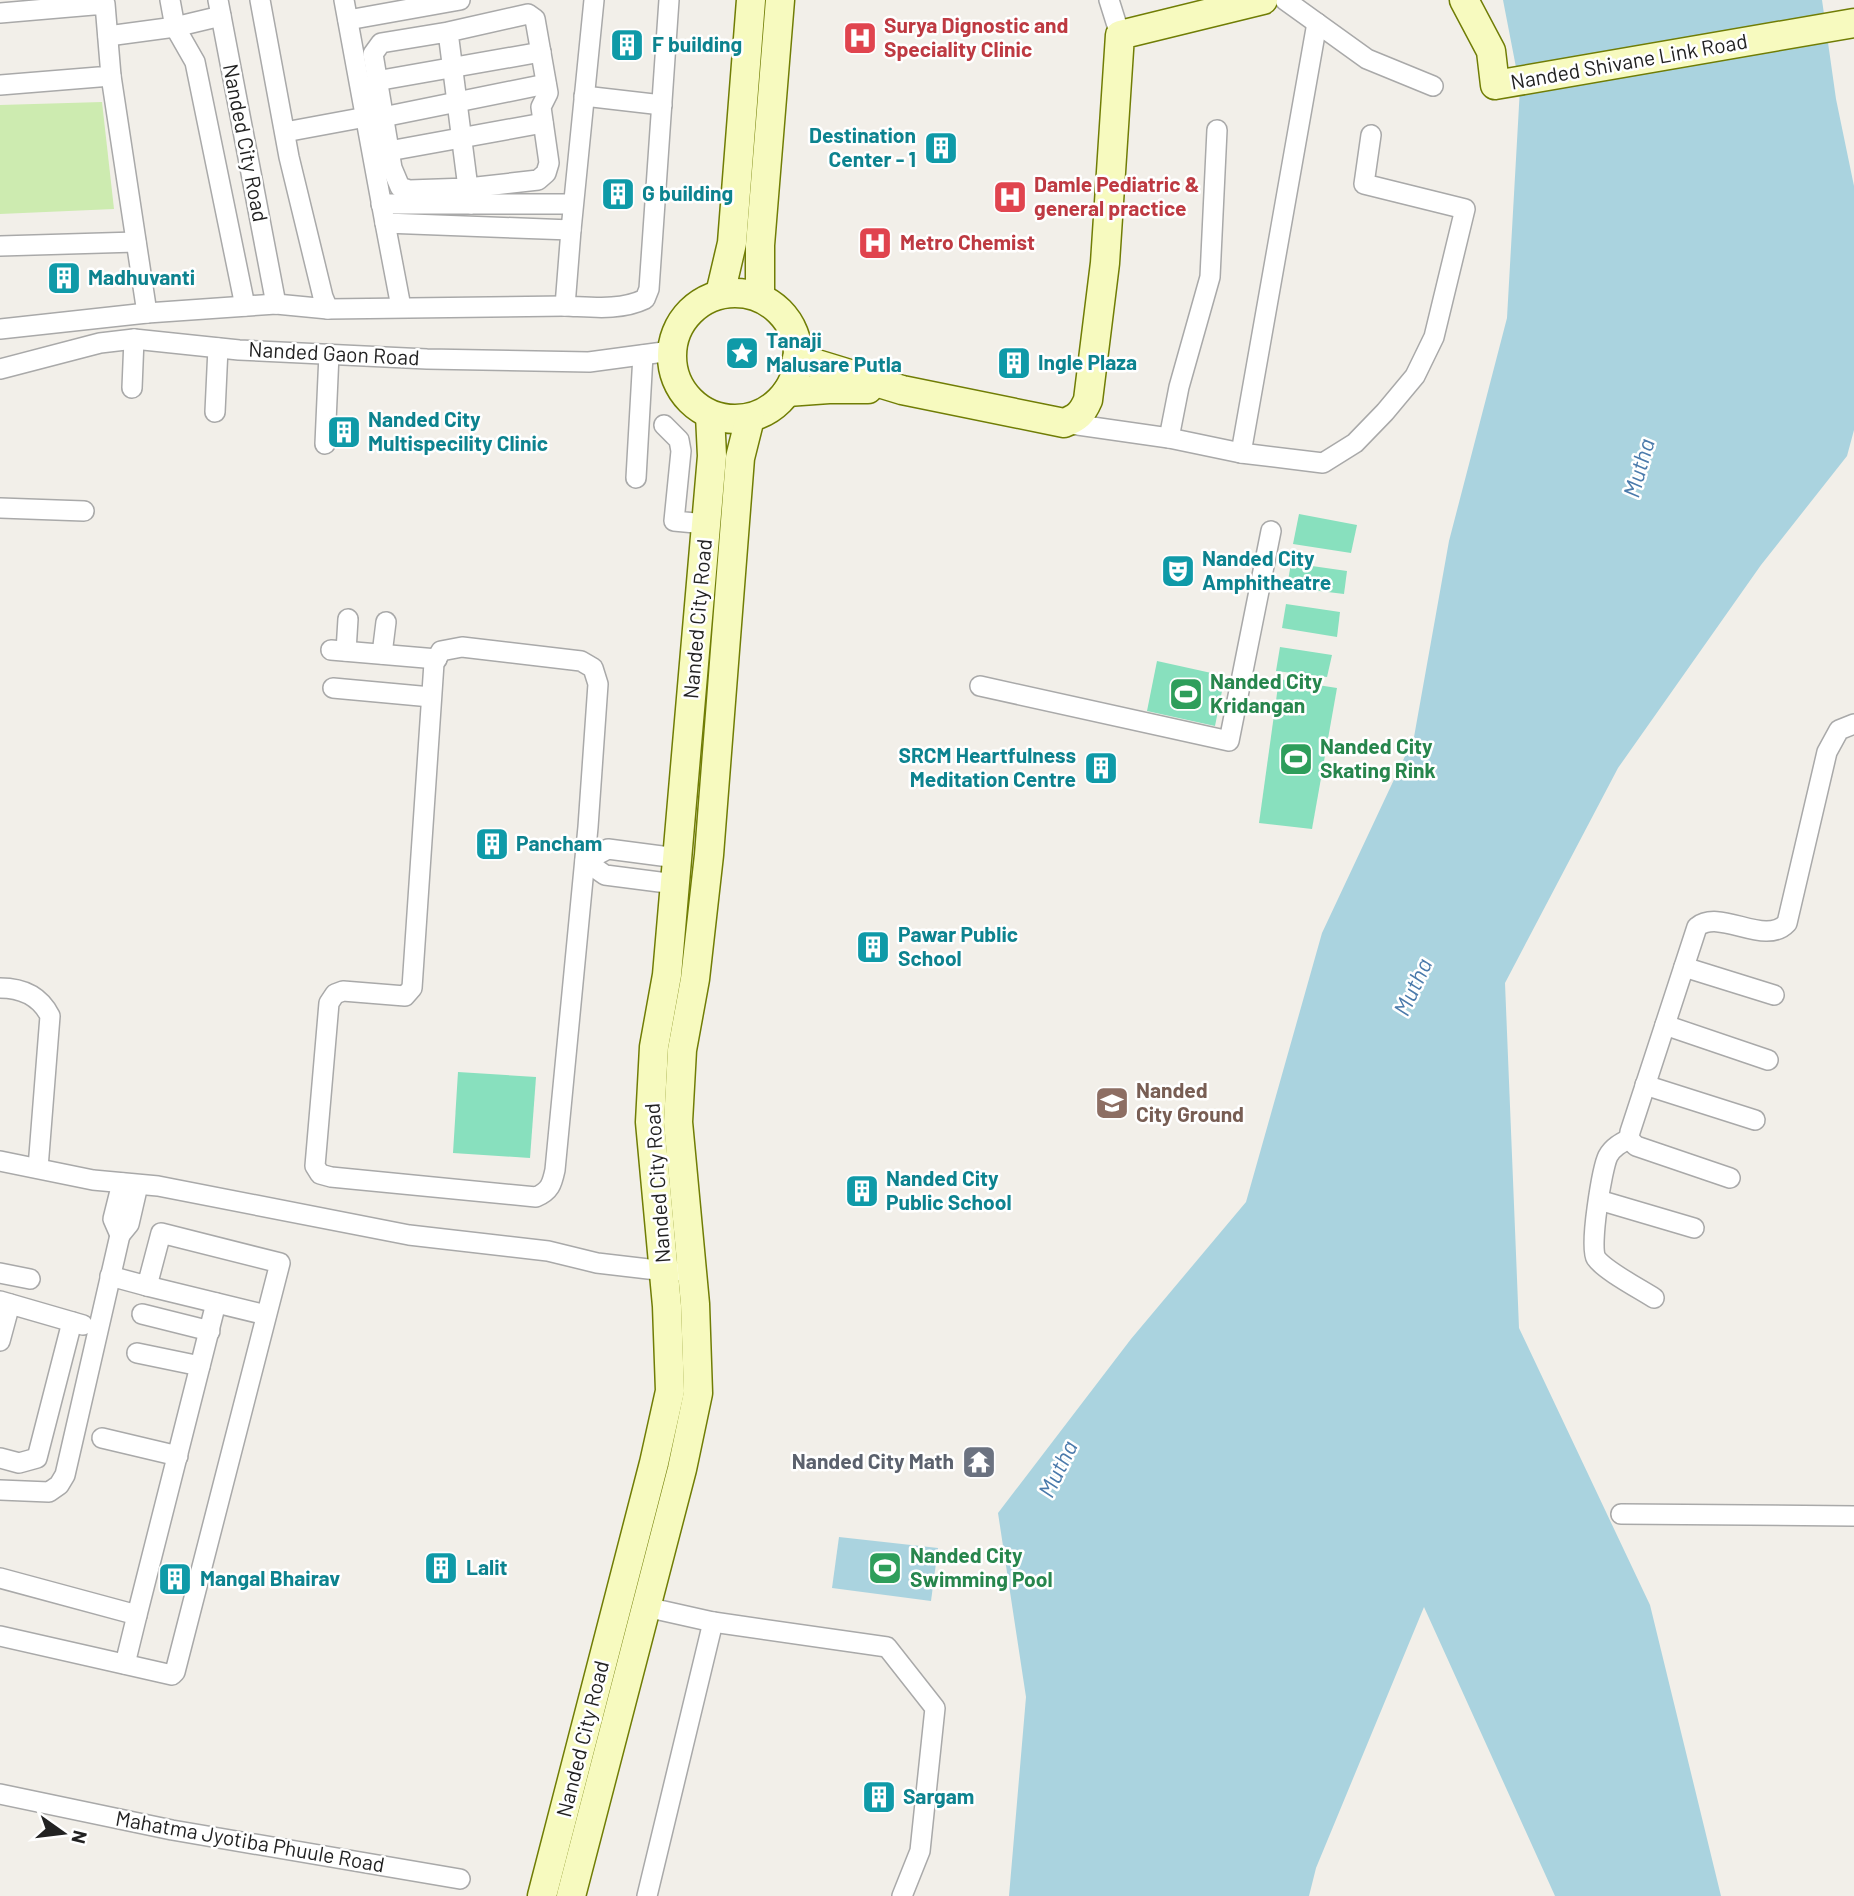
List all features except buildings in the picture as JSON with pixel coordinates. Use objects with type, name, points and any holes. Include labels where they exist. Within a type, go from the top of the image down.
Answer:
[{"type":"street","points":[[170,0],[175,27],[195,62],[244,306]]},
{"type":"street","points":[[260,0],[285,132],[328,309]]},
{"type":"street","points":[[344,0],[374,117],[389,151],[400,187],[469,196],[573,204]]},
{"type":"street","points":[[348,20],[460,0]]},
{"type":"street","points":[[565,306],[594,0]]},
{"type":"street","points":[[0,329],[147,313],[244,306],[274,295],[328,309],[565,306],[610,308],[633,305],[645,299],[649,289],[669,0]]},
{"type":"street","points":[[720,294],[732,243],[751,0]]},
{"type":"street","points":[[760,297],[760,245],[780,0]]},
{"type":"street","points":[[1064,423],[1083,412],[1088,400],[1105,263],[1120,35],[1109,0]]},
{"type":"street","points":[[1120,35],[1263,0]]},
{"type":"street","points":[[1285,0],[1367,59],[1433,86]]},
{"type":"street","name":"Nanded Shivane Link Road","points":[[1464,0],[1491,51],[1495,85],[1854,23]]},
{"type":"street","points":[[0,13],[104,2],[111,76],[147,313]]},
{"type":"street","points":[[108,36],[175,27],[220,8]]},
{"type":"street","name":"Nanded City Road","points":[[220,8],[274,295]]},
{"type":"street","points":[[383,214],[538,180],[546,173],[549,163],[541,107],[548,93],[535,19],[528,14],[448,32],[381,43],[373,54],[376,81],[374,117],[383,214],[401,307]]},
{"type":"street","points":[[1241,453],[1317,23]]},
{"type":"street","points":[[448,32],[469,196]]},
{"type":"street","points":[[376,81],[541,52]]},
{"type":"street","points":[[0,85],[111,76]]},
{"type":"street","points":[[285,132],[457,103],[546,84]]},
{"type":"street","points":[[584,96],[662,105]]},
{"type":"street","points":[[389,151],[543,123]]},
{"type":"street","points":[[1169,438],[1179,387],[1210,277],[1217,130]]},
{"type":"street","points":[[797,358],[902,390],[1064,423],[1169,438],[1241,453],[1323,463],[1354,443],[1415,376],[1434,337],[1465,209],[1364,184],[1371,135]]},
{"type":"street","points":[[383,214],[571,230]]},
{"type":"street","points":[[0,246],[136,242]]},
{"type":"street","points":[[740,292],[760,297],[777,307],[790,323],[797,341],[794,380],[787,392],[768,411],[750,418],[730,420],[710,415],[694,405],[681,389],[673,371],[671,351],[676,331],[687,314],[702,301],[720,294],[740,292]]},
{"type":"street","points":[[132,388],[134,339]]},
{"type":"street","name":"Nanded Gaon Road","points":[[0,369],[100,343],[134,339],[218,348],[427,359],[589,362],[671,351]]},
{"type":"street","points":[[215,412],[218,348]]},
{"type":"street","points":[[325,444],[329,354]]},
{"type":"street","points":[[636,478],[643,355]]},
{"type":"street","points":[[787,392],[830,389],[902,390]]},
{"type":"street","name":"Nanded City Road","points":[[542,1896],[654,1463],[670,1391],[664,1271],[650,1122],[654,1047],[667,975],[712,456],[710,415]]},
{"type":"street","name":"Nanded City Road","points":[[571,1896],[682,1469],[698,1393],[692,1273],[678,1122],[682,1050],[695,979],[707,869],[740,458],[750,418]]},
{"type":"street","points":[[664,425],[679,440],[681,451],[674,521],[706,524]]},
{"type":"street","points":[[0,508],[84,511]]},
{"type":"street","points":[[980,686],[1229,741],[1271,531]]},
{"type":"street","points":[[348,619],[338,650],[437,659]]},
{"type":"street","points":[[382,654],[386,622]]},
{"type":"street","points":[[462,647],[581,661],[593,668],[598,684],[585,861],[555,1170],[547,1192],[536,1197],[331,1177],[320,1174],[315,1166],[329,1003],[343,990],[405,996],[412,988],[432,697],[434,663],[441,651],[462,647]]},
{"type":"street","points":[[333,688],[432,697]]},
{"type":"street","points":[[1654,1298],[1601,1263],[1595,1256],[1592,1238],[1609,1153],[1629,1139],[1697,927],[1702,923],[1715,922],[1771,931],[1778,930],[1787,923],[1828,752],[1839,730],[1854,724]]},
{"type":"street","points":[[585,861],[608,849],[676,871]]},
{"type":"street","points":[[585,861],[605,875],[676,871]]},
{"type":"street","points":[[1684,967],[1774,995]]},
{"type":"street","points":[[0,988],[13,988],[34,997],[43,1003],[50,1017],[38,1168]]},
{"type":"street","points":[[1665,1025],[1768,1060]]},
{"type":"street","points":[[1645,1086],[1755,1120]]},
{"type":"street","points":[[1629,1139],[1636,1146],[1730,1178]]},
{"type":"street","points":[[0,1161],[93,1180],[158,1186],[409,1235],[548,1251],[597,1263],[692,1273]]},
{"type":"street","points":[[0,1490],[49,1492],[59,1485],[65,1475],[120,1235],[129,1224],[130,1184]]},
{"type":"street","points":[[1599,1200],[1694,1228]]},
{"type":"street","points":[[0,1636],[172,1675],[175,1672],[280,1263],[162,1233],[147,1286]]},
{"type":"street","points":[[0,1273],[30,1279]]},
{"type":"street","points":[[110,1276],[266,1315]]},
{"type":"street","points":[[0,1341],[5,1303],[98,1329]]},
{"type":"street","points":[[125,1664],[216,1303]]},
{"type":"street","points":[[142,1314],[210,1331]]},
{"type":"street","points":[[0,1458],[19,1463],[37,1458],[72,1322]]},
{"type":"street","points":[[137,1353],[201,1367]]},
{"type":"street","points":[[102,1438],[178,1456]]},
{"type":"street","points":[[1621,1514],[1854,1516]]},
{"type":"street","points":[[0,1578],[137,1615]]},
{"type":"street","points":[[646,1607],[713,1622],[887,1647],[935,1708],[919,1851],[902,1896]]},
{"type":"street","points":[[647,1896],[713,1622]]},
{"type":"street","name":"Mahatma Jyotiba Phuule Road","points":[[0,1794],[172,1830],[460,1879]]},
{"type":"green space","points":[[102,102],[114,209],[0,214],[0,105]]},
{"type":"green space","points":[[1299,514],[1357,525],[1351,553],[1293,544]]},
{"type":"green space","points":[[1291,563],[1347,571],[1344,594],[1287,587]]},
{"type":"green space","points":[[1286,604],[1340,612],[1337,637],[1282,628]]},
{"type":"green space","points":[[1280,647],[1332,655],[1327,677],[1276,671]]},
{"type":"green space","name":"Nanded City Kridangan","points":[[1157,661],[1225,676],[1215,726],[1147,711]]},
{"type":"green space","name":"Nanded City Skating Rink","points":[[1279,679],[1337,688],[1312,829],[1259,823]]},
{"type":"green space","points":[[458,1072],[536,1077],[530,1158],[453,1153]]},
{"type":"water","name":"Mutha","points":[[1503,0],[1822,0],[1836,99],[1854,186],[1854,430],[1847,456],[1761,565],[1618,768],[1505,983],[1519,1328],[1650,1605],[1721,1896],[1555,1896],[1424,1607],[1316,1868],[1309,1896],[1009,1896],[1026,1697],[998,1513],[1131,1339],[1246,1202],[1322,933],[1414,737],[1449,541],[1507,318],[1520,88]]},
{"type":"water","name":"Nanded City Swimming Pool","points":[[839,1537],[938,1548],[931,1601],[832,1588]]},
{"type":"place","name":"Surya Dignostic and Speciality Clinic","points":[[860,38]]},
{"type":"place","name":"F building","points":[[627,45]]},
{"type":"place","name":"Destination Center - 1","points":[[941,148]]},
{"type":"place","name":"G building","points":[[618,194]]},
{"type":"place","name":"Damle Pediatric & general practice","points":[[1010,197]]},
{"type":"place","name":"Metro Chemist","points":[[875,243]]},
{"type":"place","name":"Madhuvanti","points":[[64,278]]},
{"type":"place","name":"Tanaji Malusare Putla","points":[[742,353]]},
{"type":"place","name":"Ingle Plaza","points":[[1014,363]]},
{"type":"place","name":"Nanded City Multispecility Clinic","points":[[344,432]]},
{"type":"place","name":"Nanded City Amphitheatre","points":[[1178,571]]},
{"type":"place","name":"Nanded City Kridangan","points":[[1186,694]]},
{"type":"place","name":"Nanded City Skating Rink","points":[[1296,759]]},
{"type":"place","name":"SRCM Heartfulness Meditation Centre","points":[[1101,768]]},
{"type":"place","name":"Pancham","points":[[492,844]]},
{"type":"place","name":"Pawar Public School","points":[[873,947]]},
{"type":"place","name":"Nanded City Ground","points":[[1112,1103]]},
{"type":"place","name":"Nanded City Public School","points":[[862,1191]]},
{"type":"place","name":"Nanded City Math","points":[[979,1462]]},
{"type":"place","name":"Lalit","points":[[441,1568]]},
{"type":"place","name":"Nanded City Swimming Pool","points":[[885,1568]]},
{"type":"place","name":"Mangal Bhairav","points":[[175,1579]]},
{"type":"place","name":"Sargam","points":[[879,1797]]}]
